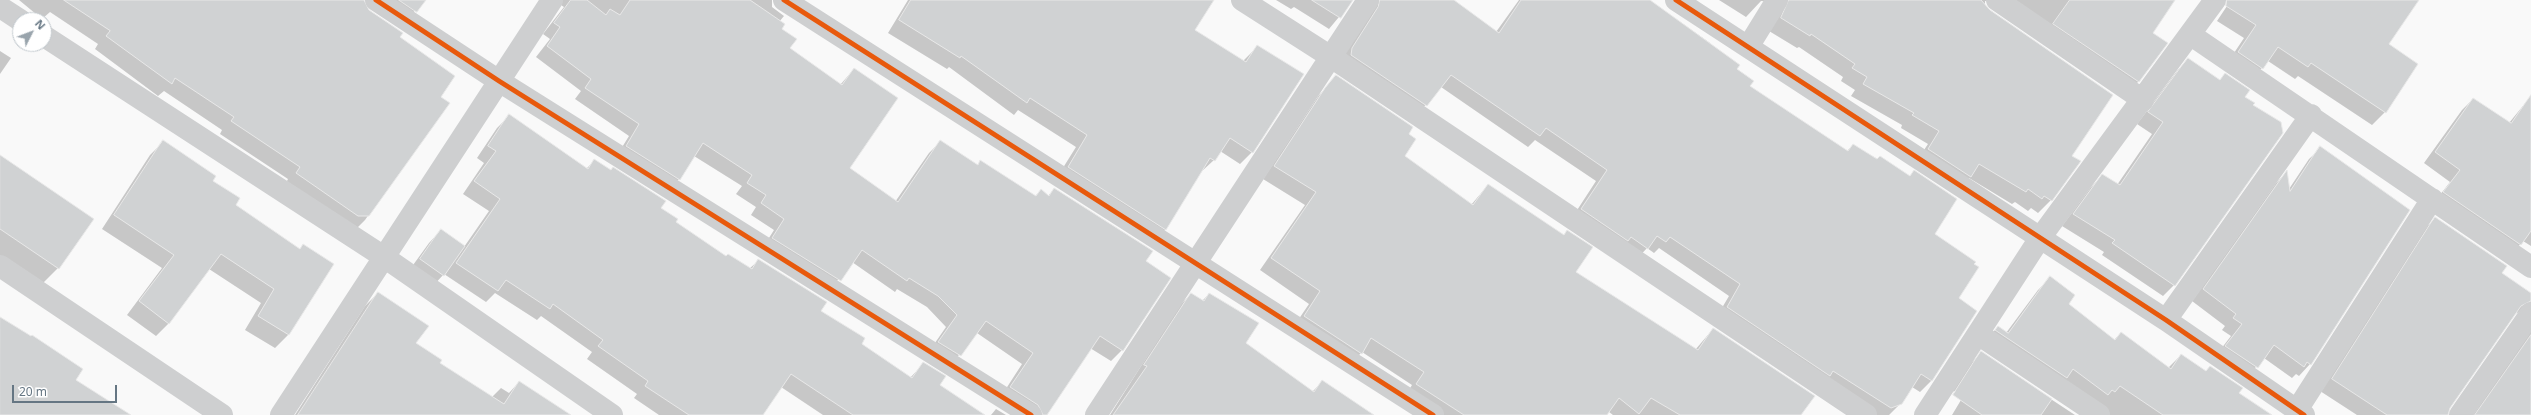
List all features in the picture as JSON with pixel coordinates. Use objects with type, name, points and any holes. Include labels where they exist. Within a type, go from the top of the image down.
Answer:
[{"type":"street","points":[[376,0],[499,81],[1031,415]]},
{"type":"street","points":[[281,415],[552,0]]},
{"type":"street","points":[[784,0],[1433,415]]},
{"type":"street","points":[[1242,0],[1331,57],[1866,415]]},
{"type":"street","points":[[1096,415],[1368,0]]},
{"type":"street","points":[[1676,0],[2166,320],[2301,413],[2432,199]]},
{"type":"street","points":[[1748,47],[1777,0]]},
{"type":"street","points":[[1997,0],[2143,100]]},
{"type":"street","points":[[1925,415],[2040,238],[2191,35],[2215,0]]},
{"type":"street","points":[[0,7],[12,15]]},
{"type":"street","points":[[2191,35],[2531,267]]},
{"type":"street","points":[[52,41],[384,257],[612,415]]},
{"type":"street","points":[[2166,320],[2310,115]]},
{"type":"street","points":[[0,266],[222,415]]},
{"type":"street","points":[[2460,415],[2531,313]]},
{"type":"street","points":[[1978,334],[2099,415]]},
{"type":"building","points":[[64,0],[364,0],[369,10],[403,33],[400,37],[455,76],[441,97],[450,103],[369,216],[358,216],[296,173],[300,167],[231,121],[234,117],[175,78],[172,84],[106,36],[110,31]]},
{"type":"building","points":[[399,0],[426,0],[417,12]]},
{"type":"building","points":[[571,0],[587,0],[606,15],[610,9],[620,15],[630,0],[750,0],[785,24],[782,29],[797,39],[790,48],[842,85],[854,68],[898,98],[850,168],[898,202],[940,140],[978,165],[980,160],[1036,196],[1041,189],[1049,196],[1054,188],[1153,251],[1146,261],[1171,278],[1123,351],[1100,336],[1047,415],[1043,415],[1038,405],[1010,387],[1033,353],[986,321],[961,356],[938,342],[957,315],[938,296],[909,278],[907,281],[862,250],[841,281],[772,238],[784,219],[761,203],[766,195],[747,183],[752,175],[703,143],[680,180],[626,146],[639,124],[585,88],[591,79],[547,46],[560,27],[554,23]]},
{"type":"building","points":[[911,0],[1214,0],[1195,30],[1246,62],[1257,45],[1304,74],[1253,153],[1230,138],[1215,161],[1210,158],[1166,230],[1068,167],[1087,135],[1030,98],[1027,103],[961,56],[960,58],[899,20]]},
{"type":"building","points":[[1312,0],[1353,0],[1341,18]]},
{"type":"building","points":[[1380,0],[1454,0],[1499,33],[1521,0],[1650,0],[1740,65],[1737,69],[1754,81],[1750,86],[1848,151],[1853,144],[1877,159],[1880,156],[1910,176],[1914,170],[1957,199],[1935,234],[1976,262],[1974,264],[1979,267],[1959,298],[1977,311],[1932,381],[1921,374],[1902,404],[1891,408],[1833,371],[1830,376],[1727,307],[1740,284],[1670,237],[1666,242],[1657,236],[1648,249],[1631,237],[1628,241],[1581,209],[1607,170],[1546,128],[1540,136],[1451,75],[1427,106],[1351,55],[1352,48],[1378,7]]},
{"type":"building","points":[[1789,0],[1981,0],[1990,10],[2113,95],[2072,156],[2081,161],[2052,201],[2044,196],[2042,199],[2028,189],[2026,192],[1979,164],[1971,177],[1928,149],[1939,131],[1912,115],[1914,113],[1863,84],[1867,77],[1852,68],[1855,64],[1811,34],[1810,36],[1781,18]]},
{"type":"building","points":[[2070,0],[2175,0],[2153,33],[2168,43],[2139,82],[2053,24]]},
{"type":"building","points":[[2227,0],[2419,0],[2389,44],[2418,64],[2386,113],[2311,63],[2308,67],[2278,47],[2263,69],[2238,52],[2256,25],[2226,6]]},
{"type":"building","points":[[2188,58],[2220,80],[2225,73],[2250,90],[2245,97],[2255,103],[2253,105],[2281,122],[2283,133],[2175,286],[2112,243],[2115,240],[2073,214],[2102,174],[2120,185],[2163,122],[2148,112]]},
{"type":"building","points":[[1336,75],[1413,127],[1409,134],[1416,139],[1405,156],[1473,205],[1488,184],[1564,235],[1567,230],[1593,247],[1576,272],[1698,350],[1713,328],[1815,396],[1801,415],[1680,415],[1651,398],[1639,414],[1619,398],[1607,415],[1464,415],[1416,384],[1424,372],[1371,338],[1362,354],[1304,316],[1320,291],[1271,258],[1316,192],[1274,166],[1325,88]]},
{"type":"building","points":[[2531,95],[2531,231],[2521,245],[2443,192],[2460,170],[2435,152],[2473,98],[2511,123]]},
{"type":"building","points":[[509,114],[588,169],[594,159],[611,170],[613,167],[666,201],[661,208],[678,219],[676,222],[726,256],[728,254],[752,269],[758,259],[827,302],[821,311],[865,338],[862,344],[912,378],[923,362],[946,376],[940,385],[985,415],[853,415],[791,374],[763,415],[689,415],[645,386],[648,381],[598,346],[603,340],[553,304],[550,309],[506,280],[498,291],[456,263],[500,199],[474,181],[496,151],[488,146]]},
{"type":"building","points":[[163,140],[216,176],[213,181],[240,198],[236,205],[300,249],[303,244],[334,264],[289,335],[258,316],[274,289],[221,254],[169,324],[139,301],[174,255],[114,215]]},
{"type":"building","points":[[2320,146],[2410,210],[2311,365],[2307,362],[2304,367],[2274,345],[2258,368],[2225,346],[2242,324],[2233,318],[2236,314],[2203,289],[2287,170],[2290,191]]},
{"type":"building","points":[[0,155],[94,219],[59,269],[0,229]]},
{"type":"building","points":[[2435,217],[2507,266],[2502,273],[2531,293],[2531,301],[2521,306],[2450,408],[2448,415],[2387,415],[2332,379]]},
{"type":"building","points":[[441,229],[465,246],[444,276],[420,259]]},
{"type":"building","points":[[2050,276],[2075,295],[2069,304],[2115,340],[2121,332],[2171,369],[2181,354],[2206,371],[2210,366],[2243,388],[2239,393],[2272,415],[2163,415],[2120,386],[2115,392],[2112,390],[2108,395],[2073,369],[2067,378],[1995,330],[1998,326],[2008,333]]},
{"type":"building","points":[[378,292],[429,326],[416,343],[442,360],[440,363],[504,404],[519,381],[571,415],[298,415]]},
{"type":"building","points":[[1191,293],[1204,301],[1209,293],[1259,323],[1246,343],[1314,392],[1322,380],[1374,415],[1113,415],[1147,366],[1144,365]]},
{"type":"building","points":[[0,317],[31,336],[32,335],[83,369],[76,380],[131,415],[0,415]]},
{"type":"building","points":[[2531,335],[2531,415],[2475,415]]},
{"type":"building","points":[[1981,351],[2052,399],[2041,415],[1982,415],[1953,395]]},
{"type":"cycle path","points":[[376,0],[499,81],[1031,415]]},
{"type":"cycle path","points":[[784,0],[1433,415]]},
{"type":"cycle path","points":[[1676,0],[2166,320],[2304,415]]}]
